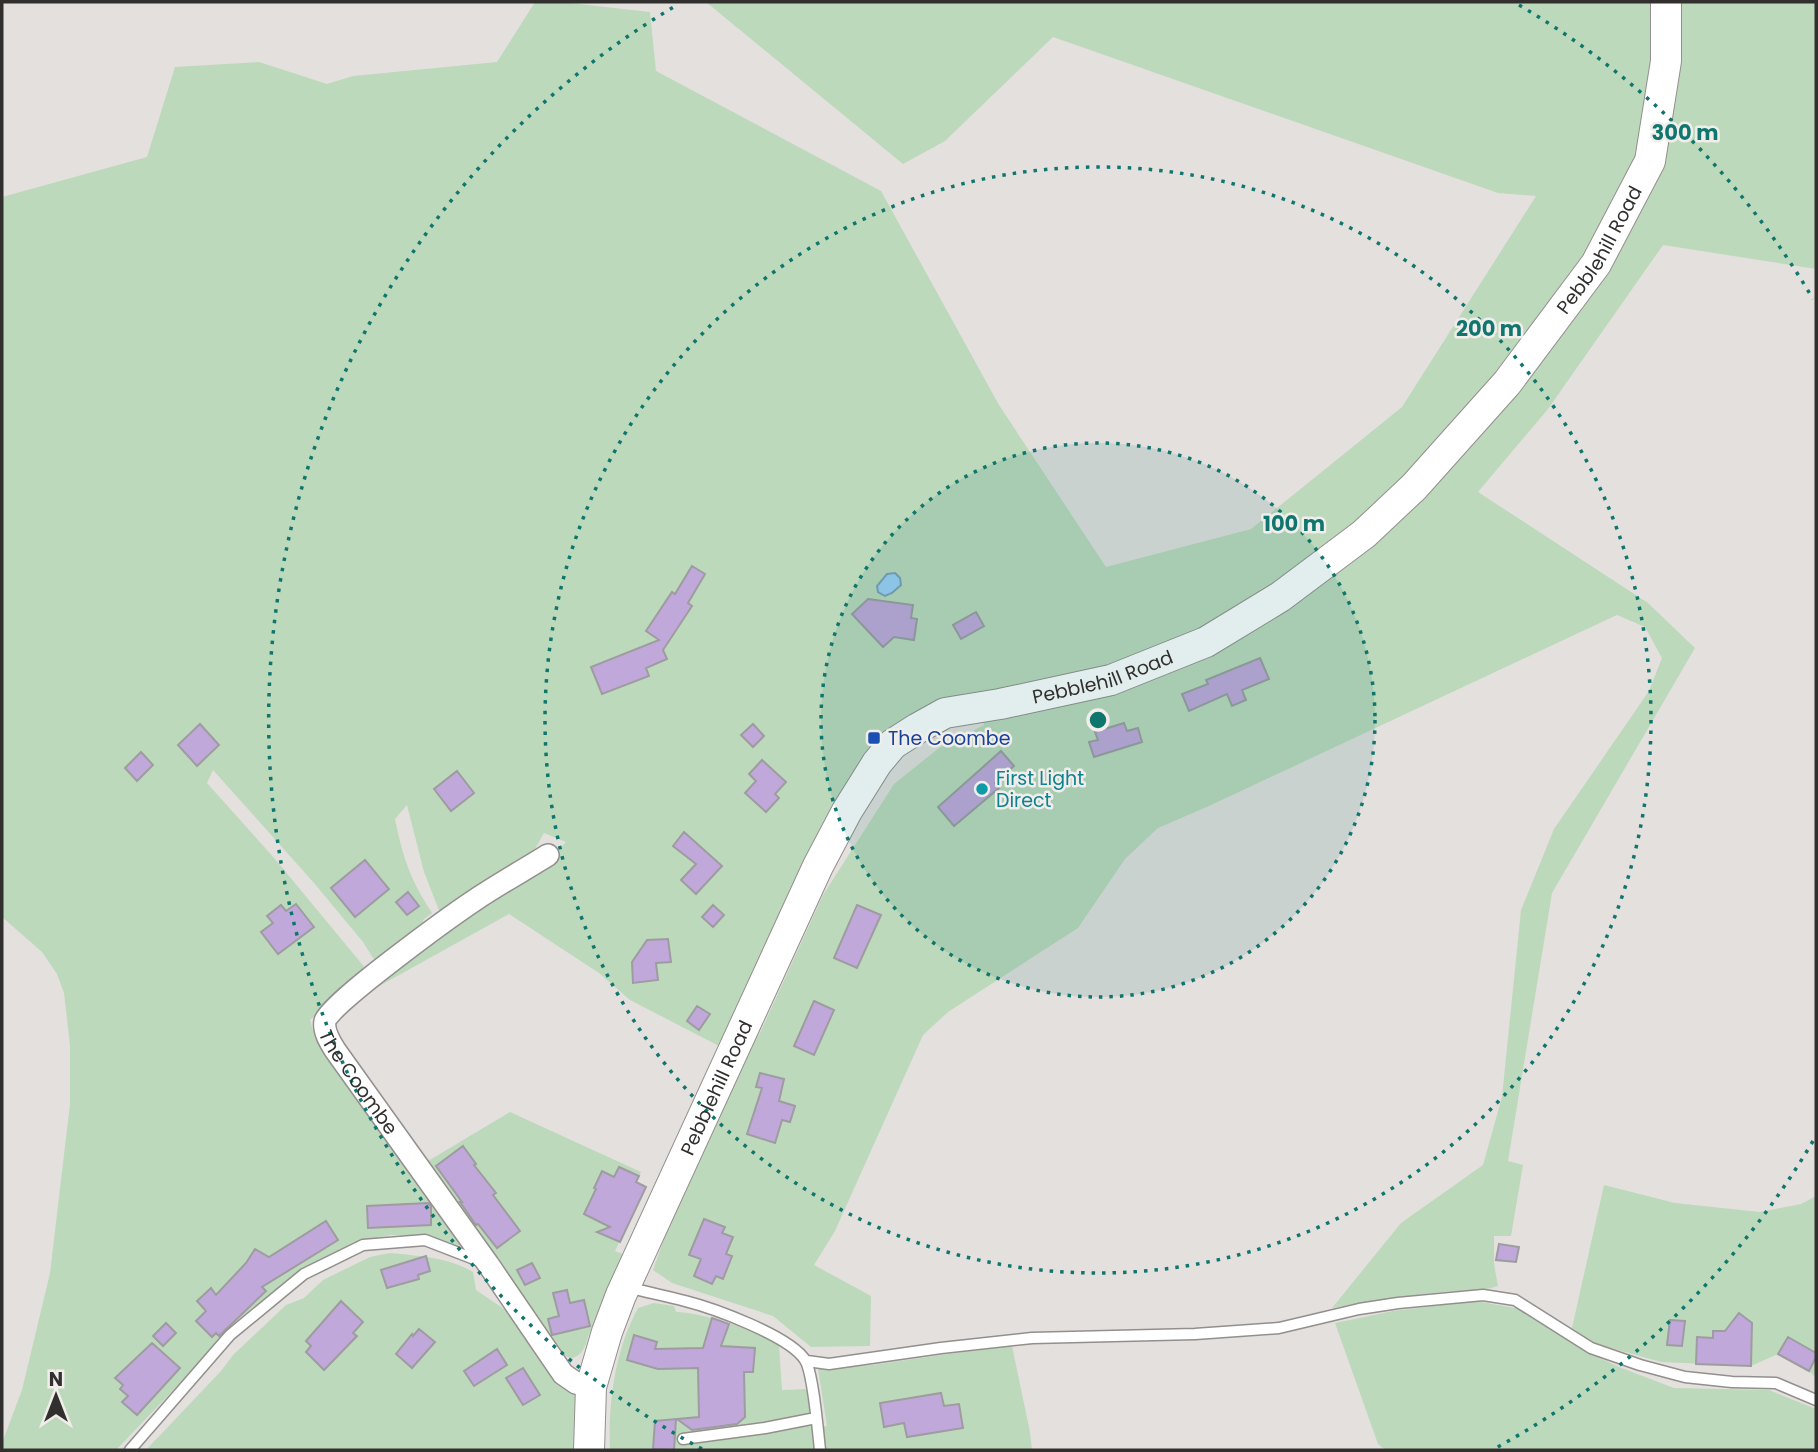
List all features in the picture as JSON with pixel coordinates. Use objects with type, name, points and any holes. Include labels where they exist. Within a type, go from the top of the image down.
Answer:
[{"type":"main road","name":"Pebblehill Road","points":[[589,1450],[591,1387],[607,1332],[625,1286],[818,866],[847,811],[877,763],[893,744],[945,713],[1111,680],[1206,642],[1280,597],[1354,542],[1414,487],[1507,383],[1596,264],[1650,161],[1666,61],[1665,2]]},
{"type":"street","name":"The Coombe","points":[[548,855],[475,900],[376,973],[330,1012],[325,1021],[327,1038],[335,1050],[563,1374],[576,1383],[591,1387]]},
{"type":"lane","points":[[130,1450],[230,1335],[304,1274],[363,1245],[425,1240],[488,1264]]},
{"type":"lane","points":[[625,1286],[686,1301],[766,1331],[795,1348],[807,1362],[820,1450]]},
{"type":"lane","points":[[807,1362],[829,1364],[1031,1338],[1195,1334],[1279,1328],[1359,1309],[1483,1295],[1515,1300],[1591,1348],[1640,1366],[1685,1377],[1776,1383],[1816,1400]]},
{"type":"lane","points":[[684,1439],[816,1418]]},
{"type":"green space","points":[[535,2],[561,2],[650,12],[656,71],[881,191],[999,405],[1106,567],[1251,529],[1402,407],[1536,196],[1498,193],[1053,37],[945,141],[903,164],[706,2],[1816,2],[1816,269],[1663,245],[1548,409],[1478,492],[1648,603],[1695,648],[1552,893],[1508,1161],[1523,1165],[1511,1236],[1494,1236],[1494,1264],[1498,1286],[1332,1308],[1401,1223],[1483,1165],[1502,1097],[1521,910],[1554,829],[1649,691],[1662,658],[1645,627],[1617,615],[1158,828],[1125,859],[1078,928],[948,1012],[923,1035],[835,1231],[814,1265],[871,1296],[870,1346],[811,1347],[773,1316],[672,1283],[653,1270],[673,1214],[823,895],[894,784],[939,748],[984,725],[977,699],[914,718],[719,1046],[630,1000],[599,973],[509,914],[363,995],[446,928],[542,868],[566,842],[544,833],[531,856],[440,913],[424,872],[407,805],[395,819],[398,833],[413,879],[432,913],[423,920],[424,931],[380,963],[373,958],[314,883],[213,770],[207,783],[275,859],[366,969],[310,1020],[313,1030],[461,1236],[459,1247],[431,1236],[391,1235],[353,1243],[306,1268],[206,1356],[116,1450],[2,1450],[2,1443],[22,1390],[50,1273],[70,1104],[70,1045],[64,993],[57,974],[42,952],[2,917],[2,197],[147,157],[175,67],[259,62],[327,84],[353,76],[497,62]]},
{"type":"green space","points":[[510,1112],[641,1172],[636,1182],[646,1187],[615,1251],[627,1256],[601,1306],[584,1348],[573,1358],[562,1353],[436,1179],[428,1161]]},
{"type":"green space","points":[[1604,1185],[1675,1203],[1760,1212],[1801,1204],[1816,1196],[1816,1378],[1809,1371],[1778,1354],[1751,1366],[1661,1362],[1593,1343],[1572,1328]]},
{"type":"green space","points":[[390,1253],[443,1260],[473,1272],[476,1290],[504,1309],[580,1393],[584,1450],[146,1450],[233,1355],[286,1305],[304,1298],[323,1280],[370,1257]]},
{"type":"green space","points":[[1475,1301],[1521,1309],[1579,1348],[1674,1388],[1769,1390],[1816,1409],[1816,1450],[1385,1450],[1378,1444],[1335,1323],[1393,1311]]},
{"type":"green space","points":[[654,1303],[674,1306],[676,1312],[701,1315],[729,1323],[779,1345],[782,1390],[807,1389],[811,1427],[827,1426],[818,1369],[872,1365],[1012,1346],[1032,1450],[610,1450],[612,1395],[624,1341],[638,1308]]},
{"type":"water","points":[[895,573],[900,578],[901,585],[885,596],[878,592],[877,586],[887,574]]},
{"type":"building","points":[[692,566],[705,574],[688,603],[692,606],[663,650],[667,659],[646,668],[649,676],[602,694],[591,667],[659,640],[646,631],[672,592],[675,594]]},
{"type":"building","points":[[868,599],[913,605],[911,618],[917,619],[914,640],[894,637],[883,647],[852,614]]},
{"type":"building","points":[[976,612],[984,626],[961,639],[953,625]]},
{"type":"building","points":[[1260,658],[1269,679],[1242,690],[1246,700],[1232,706],[1227,694],[1189,711],[1182,694],[1208,684],[1206,680]]},
{"type":"building","points":[[1124,723],[1127,731],[1138,728],[1142,742],[1094,757],[1089,742],[1098,740],[1095,732]]},
{"type":"building","points":[[200,724],[219,745],[197,766],[178,745]]},
{"type":"building","points":[[753,724],[764,736],[753,747],[741,735]]},
{"type":"building","name":"First Light Direct","points":[[1001,751],[1014,766],[995,783],[999,788],[954,826],[938,807]]},
{"type":"building","points":[[141,752],[153,765],[137,781],[125,768]]},
{"type":"building","points":[[762,760],[786,782],[775,794],[779,798],[766,812],[745,793],[756,781],[749,774]]},
{"type":"building","points":[[457,771],[474,793],[451,811],[434,789]]},
{"type":"building","points":[[684,832],[722,866],[696,894],[681,880],[696,864],[673,846]]},
{"type":"building","points":[[365,860],[389,889],[355,917],[331,888]]},
{"type":"building","points":[[408,892],[419,906],[407,915],[396,902]]},
{"type":"building","points":[[296,904],[314,927],[278,954],[261,932],[273,923],[267,916],[281,905],[286,911]]},
{"type":"building","points":[[713,905],[724,915],[713,927],[702,917]]},
{"type":"building","points":[[857,905],[881,915],[857,968],[834,958]]},
{"type":"building","points":[[668,939],[671,962],[656,963],[658,980],[633,983],[632,962],[647,940]]},
{"type":"building","points":[[814,1001],[834,1010],[814,1055],[794,1046]]},
{"type":"building","points":[[697,1006],[710,1014],[699,1030],[687,1021]]},
{"type":"building","points":[[760,1073],[784,1079],[779,1101],[795,1106],[790,1122],[782,1120],[775,1143],[747,1134],[762,1088],[756,1087]]},
{"type":"building","points":[[463,1146],[496,1193],[493,1195],[520,1231],[497,1248],[478,1224],[476,1225],[436,1166]]},
{"type":"building","points":[[619,1167],[639,1176],[636,1182],[646,1187],[620,1242],[597,1232],[610,1227],[584,1214],[602,1171],[614,1177]]},
{"type":"building","points":[[428,1203],[431,1206],[431,1225],[368,1228],[367,1206]]},
{"type":"building","points":[[704,1219],[725,1227],[722,1233],[733,1237],[726,1254],[732,1256],[723,1279],[716,1276],[712,1284],[694,1276],[701,1259],[689,1255]]},
{"type":"building","points":[[326,1221],[338,1240],[262,1287],[266,1291],[219,1336],[216,1333],[212,1337],[196,1321],[206,1311],[197,1301],[211,1288],[216,1295],[246,1263],[255,1249],[269,1257]]},
{"type":"building","points":[[1499,1244],[1519,1247],[1516,1262],[1496,1260]]},
{"type":"building","points":[[426,1256],[430,1271],[418,1275],[419,1279],[387,1288],[381,1270]]},
{"type":"building","points":[[532,1263],[540,1278],[525,1285],[517,1270]]},
{"type":"building","points":[[567,1290],[570,1303],[584,1300],[590,1326],[552,1335],[548,1319],[559,1316],[553,1293]]},
{"type":"building","points":[[341,1301],[363,1322],[353,1333],[357,1336],[324,1370],[306,1352],[311,1346],[306,1341]]},
{"type":"building","points":[[1739,1313],[1752,1323],[1751,1366],[1696,1364],[1697,1337],[1713,1338],[1713,1331],[1725,1331]]},
{"type":"building","points":[[712,1318],[729,1324],[721,1346],[755,1348],[753,1372],[744,1372],[745,1417],[737,1424],[692,1430],[677,1419],[699,1417],[698,1368],[658,1369],[627,1360],[634,1335],[657,1342],[655,1349],[703,1348]]},
{"type":"building","points":[[1670,1320],[1685,1321],[1682,1346],[1667,1345]]},
{"type":"building","points":[[166,1323],[176,1333],[163,1346],[153,1336]]},
{"type":"building","points":[[419,1329],[435,1342],[412,1368],[396,1354]]},
{"type":"building","points":[[1788,1337],[1816,1353],[1809,1371],[1778,1354]]},
{"type":"building","points":[[152,1343],[180,1368],[137,1415],[122,1402],[128,1396],[120,1389],[123,1385],[115,1378]]},
{"type":"building","points":[[497,1349],[507,1365],[474,1386],[464,1371]]},
{"type":"building","points":[[523,1368],[540,1395],[523,1405],[506,1378]]},
{"type":"building","points":[[941,1393],[944,1406],[959,1404],[963,1428],[907,1437],[904,1423],[884,1427],[880,1403]]},
{"type":"building","points":[[676,1419],[674,1450],[653,1449],[655,1421]]},
{"type":"place","name":"The Coombe","points":[[874,738]]},
{"type":"place","name":"First Light Direct","points":[[982,789]]}]
